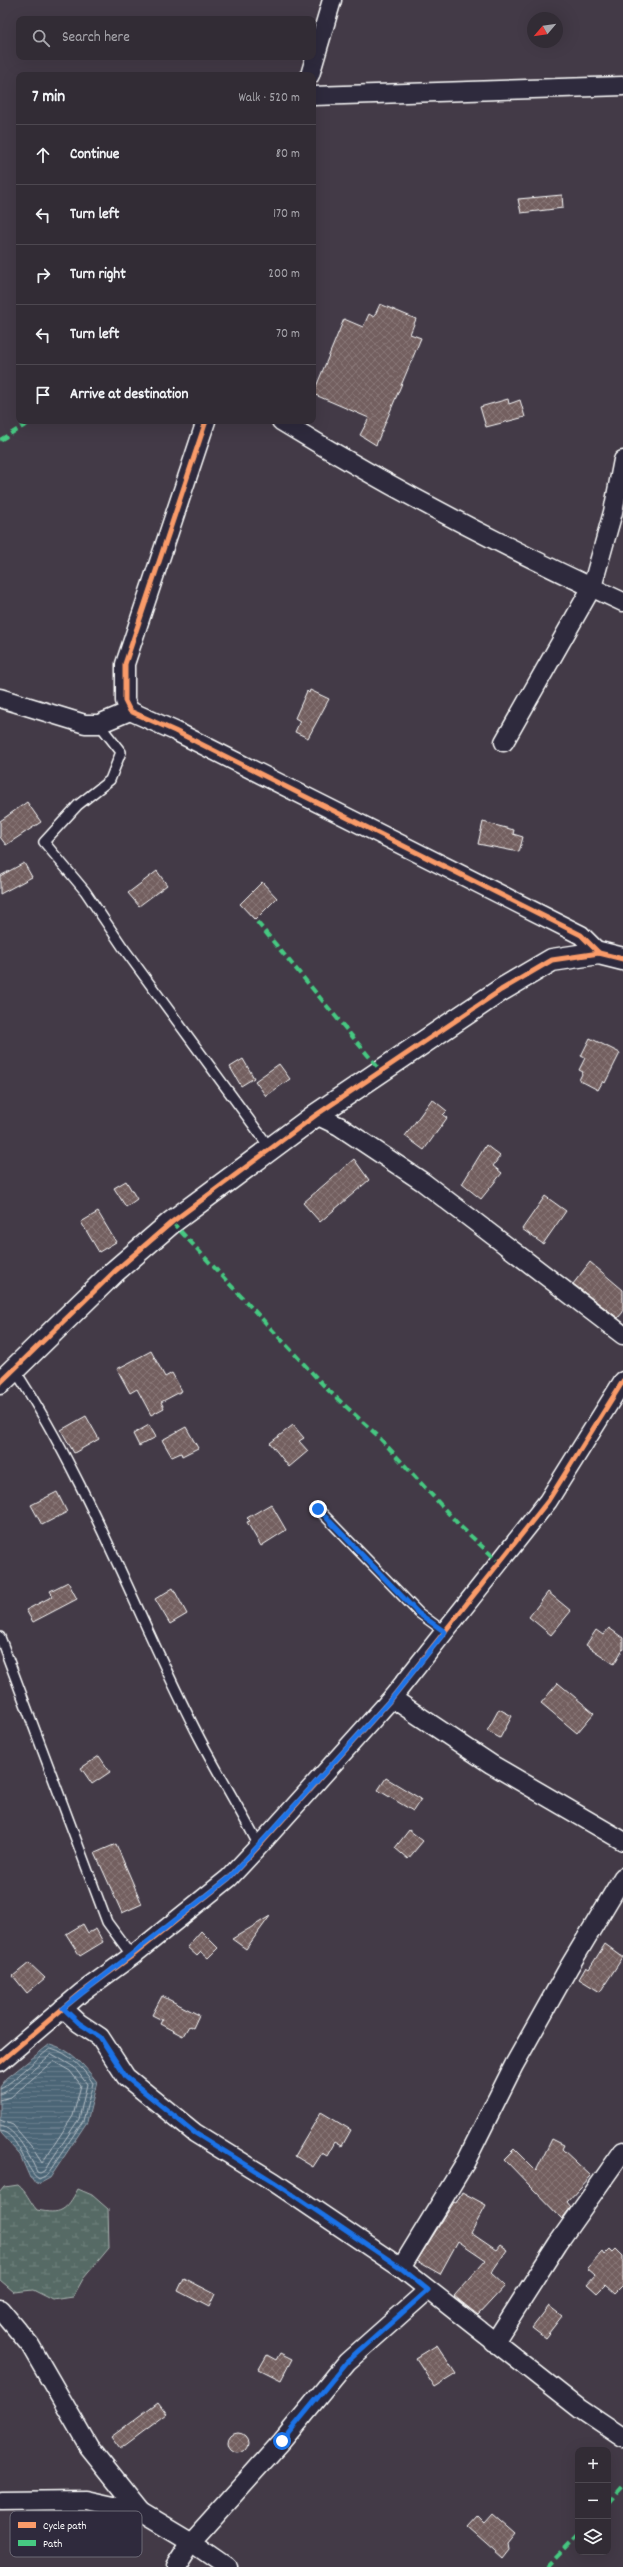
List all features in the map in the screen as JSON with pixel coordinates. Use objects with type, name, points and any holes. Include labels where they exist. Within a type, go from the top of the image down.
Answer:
[{"type":"street","points":[[316,55],[332,0]]},
{"type":"street","points":[[311,72],[314,60]]},
{"type":"street","points":[[316,96],[623,86]]},
{"type":"street","points":[[205,424],[125,664],[125,701],[130,711],[175,731],[581,935],[599,953]]},
{"type":"street","points":[[286,424],[322,446],[480,532],[623,602]]},
{"type":"street","points":[[504,742],[592,587],[613,512],[623,460]]},
{"type":"street","points":[[0,698],[85,724],[99,724],[130,711]]},
{"type":"street","points":[[7,1376],[114,1272],[172,1222],[316,1115],[501,990],[552,960],[599,953],[623,959]]},
{"type":"street","points":[[316,1115],[339,1126],[423,1182],[623,1335]]},
{"type":"street","points":[[0,2062],[63,2008],[132,1956],[229,1878],[259,1846],[392,1698],[548,1501],[623,1381]]},
{"type":"street","points":[[392,1698],[491,1764],[623,1841]]},
{"type":"street","points":[[401,2268],[465,2163],[514,2065],[569,1967],[623,1877]]},
{"type":"street","points":[[63,2008],[79,2023],[100,2037],[126,2077],[195,2133],[274,2182],[401,2268],[494,2343],[580,2409],[623,2438]]},
{"type":"street","points":[[494,2343],[558,2244],[623,2150]]},
{"type":"street","points":[[176,2567],[191,2542],[282,2441],[347,2362],[428,2290]]},
{"type":"street","points":[[0,2309],[30,2345],[89,2446],[140,2511]]},
{"type":"street","points":[[0,2501],[86,2500],[136,2511]]},
{"type":"street","points":[[142,2513],[191,2542],[226,2567]]},
{"type":"lane","points":[[99,724],[121,752],[110,780],[78,805],[44,842],[85,891],[122,946],[270,1148]]},
{"type":"lane","points":[[7,1376],[37,1404],[58,1444],[198,1735],[259,1846]]},
{"type":"lane","points":[[318,1509],[418,1613],[445,1632]]},
{"type":"lane","points":[[0,1637],[107,1922],[132,1956]]},
{"type":"green space","points":[[18,2185],[37,2210],[52,2212],[62,2210],[70,2202],[78,2189],[92,2195],[108,2209],[109,2248],[83,2279],[73,2297],[53,2300],[33,2290],[14,2292],[0,2280],[0,2193],[5,2187]]},
{"type":"water","points":[[50,2044],[65,2050],[76,2058],[97,2082],[87,2122],[50,2178],[39,2184],[30,2178],[20,2155],[0,2133],[0,2087],[7,2078]]},
{"type":"building","points":[[562,195],[563,208],[521,213],[518,199]]},
{"type":"building","points":[[380,304],[416,319],[410,334],[421,338],[376,445],[360,435],[369,418],[316,395],[316,387],[344,319],[363,327],[369,314],[374,317]]},
{"type":"building","points":[[508,399],[509,404],[520,400],[525,417],[486,427],[480,407]]},
{"type":"building","points":[[310,690],[329,699],[308,738],[295,732],[300,721],[295,718],[307,691],[309,693]]},
{"type":"building","points":[[27,802],[41,822],[6,845],[0,837],[0,821]]},
{"type":"building","points":[[483,822],[514,830],[513,834],[523,837],[519,852],[478,844]]},
{"type":"building","points":[[24,863],[32,877],[0,894],[0,876]]},
{"type":"building","points":[[157,871],[167,885],[139,906],[128,893]]},
{"type":"building","points":[[262,882],[277,898],[255,920],[240,904]]},
{"type":"building","points":[[590,1038],[620,1053],[605,1083],[603,1081],[598,1090],[579,1080],[583,1072],[579,1070],[585,1058],[581,1056]]},
{"type":"building","points":[[243,1059],[254,1078],[241,1086],[230,1067]]},
{"type":"building","points":[[279,1064],[290,1079],[266,1096],[255,1081]]},
{"type":"building","points":[[432,1099],[447,1111],[443,1115],[447,1118],[424,1150],[405,1136]]},
{"type":"building","points":[[486,1145],[500,1156],[493,1166],[502,1173],[481,1199],[462,1184]]},
{"type":"building","points":[[354,1159],[369,1180],[320,1222],[303,1203]]},
{"type":"building","points":[[126,1181],[137,1199],[126,1207],[114,1188]]},
{"type":"building","points":[[545,1196],[566,1211],[543,1244],[522,1229]]},
{"type":"building","points":[[98,1212],[116,1242],[99,1252],[81,1222]]},
{"type":"building","points":[[590,1262],[623,1290],[623,1312],[618,1318],[573,1284]]},
{"type":"building","points":[[151,1351],[165,1377],[172,1373],[182,1391],[161,1402],[164,1408],[151,1415],[137,1389],[130,1393],[117,1369]]},
{"type":"building","points":[[86,1416],[99,1439],[74,1453],[61,1430]]},
{"type":"building","points":[[149,1425],[156,1437],[139,1446],[133,1434]]},
{"type":"building","points":[[293,1425],[304,1438],[299,1441],[308,1451],[289,1467],[270,1443]]},
{"type":"building","points":[[186,1427],[198,1448],[182,1456],[181,1453],[172,1457],[162,1440]]},
{"type":"building","points":[[57,1492],[67,1512],[42,1525],[31,1505]]},
{"type":"building","points":[[271,1504],[286,1530],[261,1546],[247,1522],[250,1521],[247,1518]]},
{"type":"building","points":[[68,1582],[77,1599],[33,1622],[26,1610],[53,1596],[50,1591]]},
{"type":"building","points":[[173,1588],[187,1614],[170,1624],[155,1599]]},
{"type":"building","points":[[548,1592],[571,1611],[551,1635],[529,1617]]},
{"type":"building","points":[[609,1628],[623,1638],[623,1649],[614,1664],[586,1645],[596,1630],[603,1635]]},
{"type":"building","points":[[558,1683],[594,1713],[577,1733],[541,1703]]},
{"type":"building","points":[[499,1709],[512,1716],[500,1738],[487,1731]]},
{"type":"building","points":[[99,1756],[110,1772],[92,1784],[81,1768]]},
{"type":"building","points":[[386,1778],[421,1799],[413,1811],[378,1790]]},
{"type":"building","points":[[409,1830],[423,1841],[408,1859],[395,1848]]},
{"type":"building","points":[[116,1844],[142,1904],[122,1913],[95,1853]]},
{"type":"building","points":[[270,1916],[246,1949],[232,1939]]},
{"type":"building","points":[[83,1924],[88,1933],[96,1929],[103,1942],[80,1956],[66,1934]]},
{"type":"building","points":[[201,1931],[218,1948],[208,1958],[201,1952],[197,1956],[187,1947]]},
{"type":"building","points":[[605,1944],[623,1957],[600,1992],[579,1979],[586,1967],[589,1969]]},
{"type":"building","points":[[29,1963],[45,1978],[27,1993],[13,1976]]},
{"type":"building","points":[[162,1996],[199,2015],[193,2028],[189,2026],[183,2036],[160,2024],[162,2020],[152,2015]]},
{"type":"building","points":[[321,2112],[351,2130],[342,2146],[335,2142],[327,2156],[322,2153],[313,2167],[295,2156]]},
{"type":"building","points":[[552,2139],[564,2145],[562,2149],[591,2176],[567,2202],[571,2207],[562,2219],[504,2159],[514,2149],[536,2171]]},
{"type":"building","points":[[462,2192],[486,2205],[471,2233],[496,2250],[500,2245],[507,2250],[491,2273],[505,2286],[478,2315],[454,2296],[486,2260],[458,2241],[440,2274],[417,2261],[454,2202],[456,2203]]},
{"type":"building","points":[[610,2249],[613,2252],[616,2249],[623,2256],[623,2286],[615,2294],[605,2285],[597,2293],[587,2284],[595,2275],[587,2268],[602,2252],[604,2255]]},
{"type":"building","points":[[184,2278],[215,2294],[209,2307],[178,2291]]},
{"type":"building","points":[[549,2306],[562,2316],[545,2338],[532,2328]]},
{"type":"building","points":[[437,2345],[456,2374],[435,2387],[416,2358]]},
{"type":"building","points":[[280,2353],[292,2359],[281,2380],[259,2369],[267,2355],[276,2360]]},
{"type":"building","points":[[158,2402],[167,2414],[120,2449],[111,2437]]},
{"type":"building","points":[[234,2433],[242,2433],[248,2439],[248,2447],[242,2453],[234,2453],[228,2447],[228,2439]]},
{"type":"building","points":[[492,2513],[516,2534],[508,2544],[509,2550],[502,2559],[467,2528],[478,2516],[484,2522]]},
{"type":"marked path","points":[[0,440],[27,424]]},
{"type":"marked path","points":[[257,922],[381,1071]]},
{"type":"marked path","points":[[172,1222],[328,1390],[377,1435],[460,1526],[499,1562]]},
{"type":"marked path","points":[[611,2500],[623,2486]]},
{"type":"marked path","points":[[547,2567],[575,2538]]},
{"type":"cycle path","points":[[205,424],[125,664],[125,701],[130,711],[175,731],[581,935],[599,953]]},
{"type":"cycle path","points":[[0,1383],[114,1272],[172,1222],[316,1115],[501,990],[552,960],[599,953],[623,959]]},
{"type":"cycle path","points":[[0,2062],[81,1993],[132,1956],[229,1878],[259,1846],[392,1698],[548,1501],[623,1381]]},
{"type":"route","points":[[282,2441],[347,2362],[395,2317],[428,2290],[401,2268],[274,2182],[195,2133],[126,2077],[100,2037],[79,2023],[63,2008],[180,1919],[229,1878],[392,1698],[445,1632],[418,1613],[318,1509]]}]
